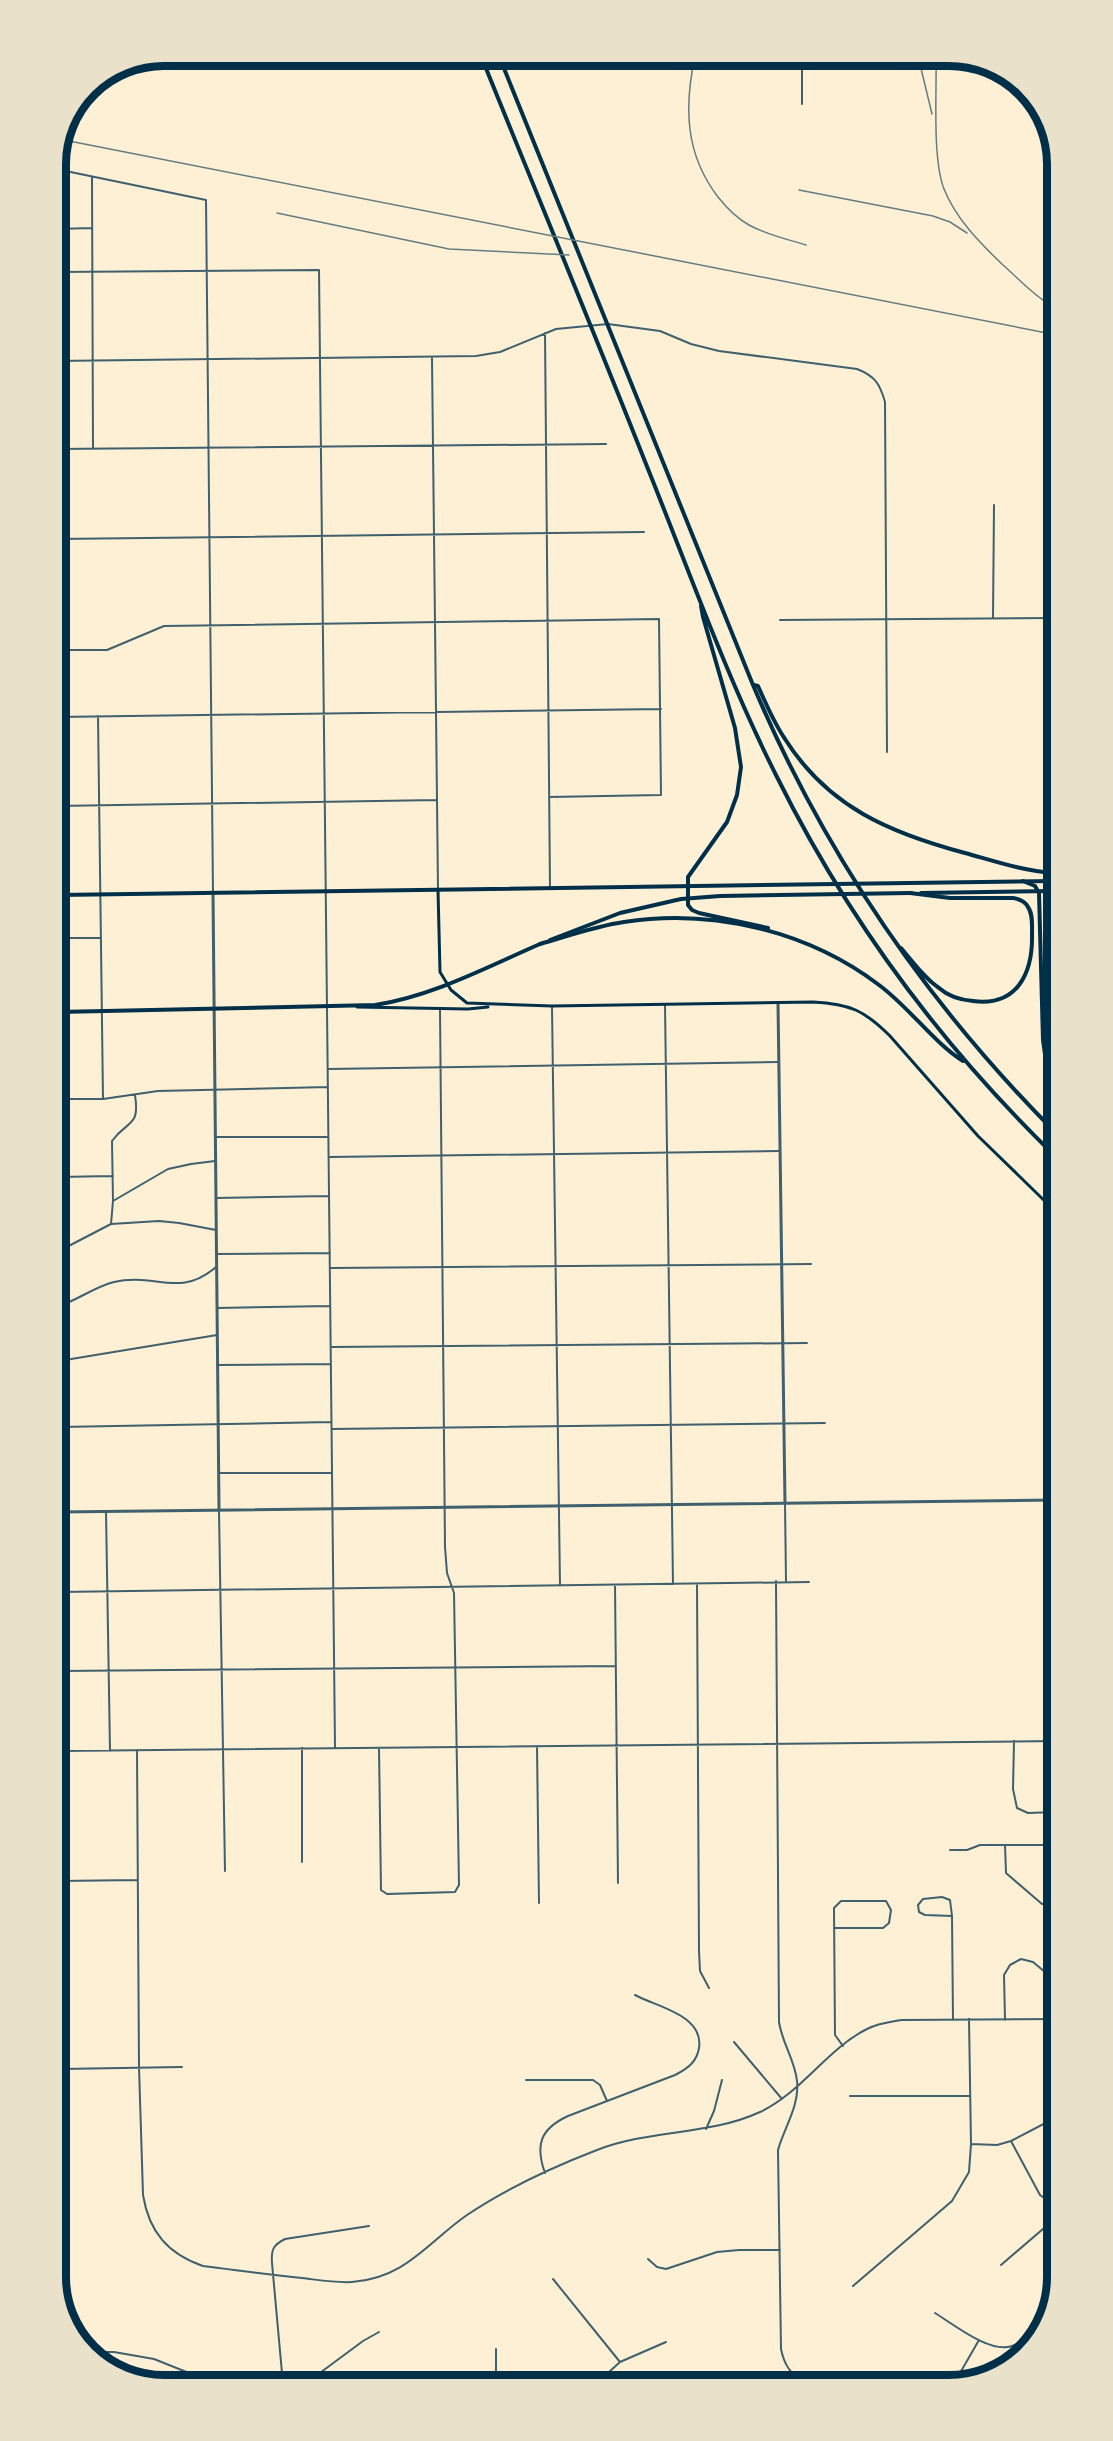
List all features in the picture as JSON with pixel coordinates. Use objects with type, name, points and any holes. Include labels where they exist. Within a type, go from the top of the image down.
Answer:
[{"type":"highway","points":[[485,66],[752,724],[813,844],[885,957],[967,1063],[1047,1148]]},
{"type":"highway","points":[[504,66],[753,685],[818,820],[883,926],[958,1026],[1002,1077],[1047,1124]]},
{"type":"highway","points":[[701,600],[703,618],[737,739],[740,773],[727,822],[688,877],[688,906],[696,912],[753,924],[830,954],[869,977],[904,1005],[949,1051],[967,1063]]},
{"type":"highway","points":[[753,685],[758,686],[780,732],[801,761],[831,792],[862,815],[888,829],[920,841],[1022,868],[1047,872]]},
{"type":"highway","points":[[1023,881],[1033,884],[1038,891],[1043,1040],[1047,1069]]},
{"type":"highway","points":[[66,895],[1047,881]]},
{"type":"highway","points":[[66,1012],[327,1008],[398,1001],[447,984],[609,916],[652,904],[688,898],[1047,891]]},
{"type":"highway","points":[[883,926],[924,976],[952,996],[972,1001],[991,1001],[1009,994],[1020,985],[1028,973],[1032,951],[1031,916],[1025,902],[1013,898],[950,898],[910,893]]},
{"type":"highway","points":[[540,944],[610,924],[657,918],[720,921],[788,936]]},
{"type":"main road","points":[[438,890],[440,972],[457,997],[467,1003],[552,1006],[835,1003],[854,1007],[877,1023],[914,1061],[978,1136],[1047,1203]]},
{"type":"main road","points":[[352,1007],[468,1009],[501,1005]]},
{"type":"street","points":[[802,66],[802,104]]},
{"type":"street","points":[[66,172],[206,200],[217,1365],[225,1871]]},
{"type":"street","points":[[92,177],[93,448]]},
{"type":"street","points":[[66,229],[93,228]]},
{"type":"street","points":[[66,272],[319,270],[335,1748]]},
{"type":"street","points":[[66,361],[432,358],[488,355],[544,333],[576,325],[608,324],[660,331],[691,344],[719,351],[857,369],[870,374],[882,390],[885,402],[887,752]]},
{"type":"street","points":[[544,333],[550,888]]},
{"type":"street","points":[[432,358],[438,890]]},
{"type":"street","points":[[66,449],[606,444]]},
{"type":"street","points":[[993,618],[994,505]]},
{"type":"street","points":[[66,539],[644,532]]},
{"type":"street","points":[[780,620],[1047,618]]},
{"type":"street","points":[[66,651],[106,650],[164,626],[659,619],[661,795],[549,797]]},
{"type":"street","points":[[66,717],[661,709]]},
{"type":"street","points":[[98,716],[103,1099]]},
{"type":"street","points":[[66,806],[437,800]]},
{"type":"street","points":[[66,938],[101,938]]},
{"type":"street","points":[[778,1003],[786,1581]]},
{"type":"street","points":[[665,1005],[673,1584]]},
{"type":"street","points":[[552,1006],[560,1586]]},
{"type":"street","points":[[379,1748],[381,1888],[387,1894],[452,1893],[458,1888],[454,1593],[447,1573],[445,1507],[440,1009]]},
{"type":"street","points":[[328,1069],[779,1062]]},
{"type":"street","points":[[66,1099],[103,1099],[158,1091],[215,1088],[328,1087]]},
{"type":"street","points":[[111,1224],[112,1141],[135,1118],[137,1110],[135,1095]]},
{"type":"street","points":[[215,1137],[328,1137]]},
{"type":"street","points":[[329,1157],[780,1151]]},
{"type":"street","points":[[113,1201],[168,1169],[215,1161]]},
{"type":"street","points":[[66,1177],[113,1176]]},
{"type":"street","points":[[216,1198],[329,1196]]},
{"type":"street","points":[[66,1247],[111,1224],[159,1221],[216,1230]]},
{"type":"street","points":[[216,1254],[330,1253]]},
{"type":"street","points":[[330,1268],[811,1264]]},
{"type":"street","points":[[66,1303],[114,1282],[137,1279],[189,1283],[216,1268]]},
{"type":"street","points":[[217,1308],[330,1306]]},
{"type":"street","points":[[66,1361],[217,1335]]},
{"type":"street","points":[[331,1347],[807,1343]]},
{"type":"street","points":[[217,1365],[331,1364]]},
{"type":"street","points":[[66,1428],[332,1422]]},
{"type":"street","points":[[332,1428],[825,1424]]},
{"type":"street","points":[[219,1473],[332,1473]]},
{"type":"street","points":[[66,1512],[1047,1500]]},
{"type":"street","points":[[106,1511],[110,1750]]},
{"type":"street","points":[[776,1581],[779,2022],[782,2039],[792,2062],[798,2085],[794,2108],[778,2150],[780,2349],[783,2363],[794,2375]]},
{"type":"street","points":[[66,1592],[809,1582]]},
{"type":"street","points":[[697,1584],[700,1971],[709,1988]]},
{"type":"street","points":[[615,1585],[618,1883]]},
{"type":"street","points":[[66,1671],[615,1666]]},
{"type":"street","points":[[1014,1741],[1013,1789],[1017,1808],[1028,1813],[1047,1812]]},
{"type":"street","points":[[66,1751],[1047,1741]]},
{"type":"street","points":[[537,1746],[539,1903]]},
{"type":"street","points":[[302,1748],[302,1862]]},
{"type":"street","points":[[137,1750],[139,2067],[143,2195],[146,2212],[157,2236],[169,2249],[187,2261],[203,2266],[274,2276],[353,2282],[378,2276],[408,2264],[466,2216],[505,2192],[545,2173],[625,2140],[651,2134],[706,2129],[737,2122],[762,2111],[782,2099],[843,2046],[865,2030],[882,2023],[902,2020],[1047,2019]]},
{"type":"street","points":[[950,1850],[967,1850],[980,1845],[1047,1845]]},
{"type":"street","points":[[1005,1845],[1006,1873],[1042,1904],[1047,1903]]},
{"type":"street","points":[[66,1881],[137,1880]]},
{"type":"street","points":[[952,1916],[925,1916],[919,1912],[918,1905],[923,1899],[942,1897],[950,1900],[952,1916],[953,2020]]},
{"type":"street","points":[[834,1928],[883,1928],[890,1923],[891,1910],[886,1901],[841,1901],[834,1908],[834,1928],[835,2035],[843,2046]]},
{"type":"street","points":[[1005,2020],[1004,1975],[1010,1965],[1021,1959],[1033,1962],[1047,1974]]},
{"type":"street","points":[[545,2173],[539,2148],[546,2131],[558,2120],[681,2072],[692,2063],[699,2049],[697,2030],[687,2021],[635,1995]]},
{"type":"street","points":[[853,2286],[952,2201],[969,2172],[971,2144],[969,2019]]},
{"type":"street","points":[[734,2042],[782,2099]]},
{"type":"street","points":[[66,2069],[182,2067]]},
{"type":"street","points":[[526,2080],[593,2080],[600,2085],[607,2101]]},
{"type":"street","points":[[706,2129],[714,2111],[722,2080]]},
{"type":"street","points":[[850,2096],[970,2096]]},
{"type":"street","points":[[971,2144],[997,2145],[1011,2141],[1047,2122]]},
{"type":"street","points":[[1011,2141],[1040,2195],[1047,2200]]},
{"type":"street","points":[[282,2375],[271,2251],[275,2244],[285,2239],[369,2226]]},
{"type":"street","points":[[1001,2265],[1047,2226]]},
{"type":"street","points":[[648,2259],[657,2267],[666,2269],[717,2252],[780,2250]]},
{"type":"street","points":[[553,2279],[620,2362]]},
{"type":"street","points":[[935,2313],[980,2340],[999,2348],[1012,2346],[1025,2339]]},
{"type":"street","points":[[317,2375],[379,2332]]},
{"type":"street","points":[[959,2374],[980,2340]]},
{"type":"street","points":[[606,2375],[620,2362],[666,2342]]},
{"type":"street","points":[[496,2349],[496,2375]]},
{"type":"street","points":[[101,2352],[154,2359],[194,2375]]},
{"type":"railway","points":[[693,66],[689,94],[690,130],[693,147],[707,181],[725,205],[745,222],[770,234],[806,245]]},
{"type":"railway","points":[[920,66],[932,114]]},
{"type":"railway","points":[[936,66],[938,160],[940,176],[949,200],[969,230],[986,248],[1047,303]]},
{"type":"railway","points":[[69,141],[1047,333]]},
{"type":"railway","points":[[799,190],[933,216],[950,222],[967,233]]},
{"type":"railway","points":[[277,213],[449,249],[569,255]]}]
